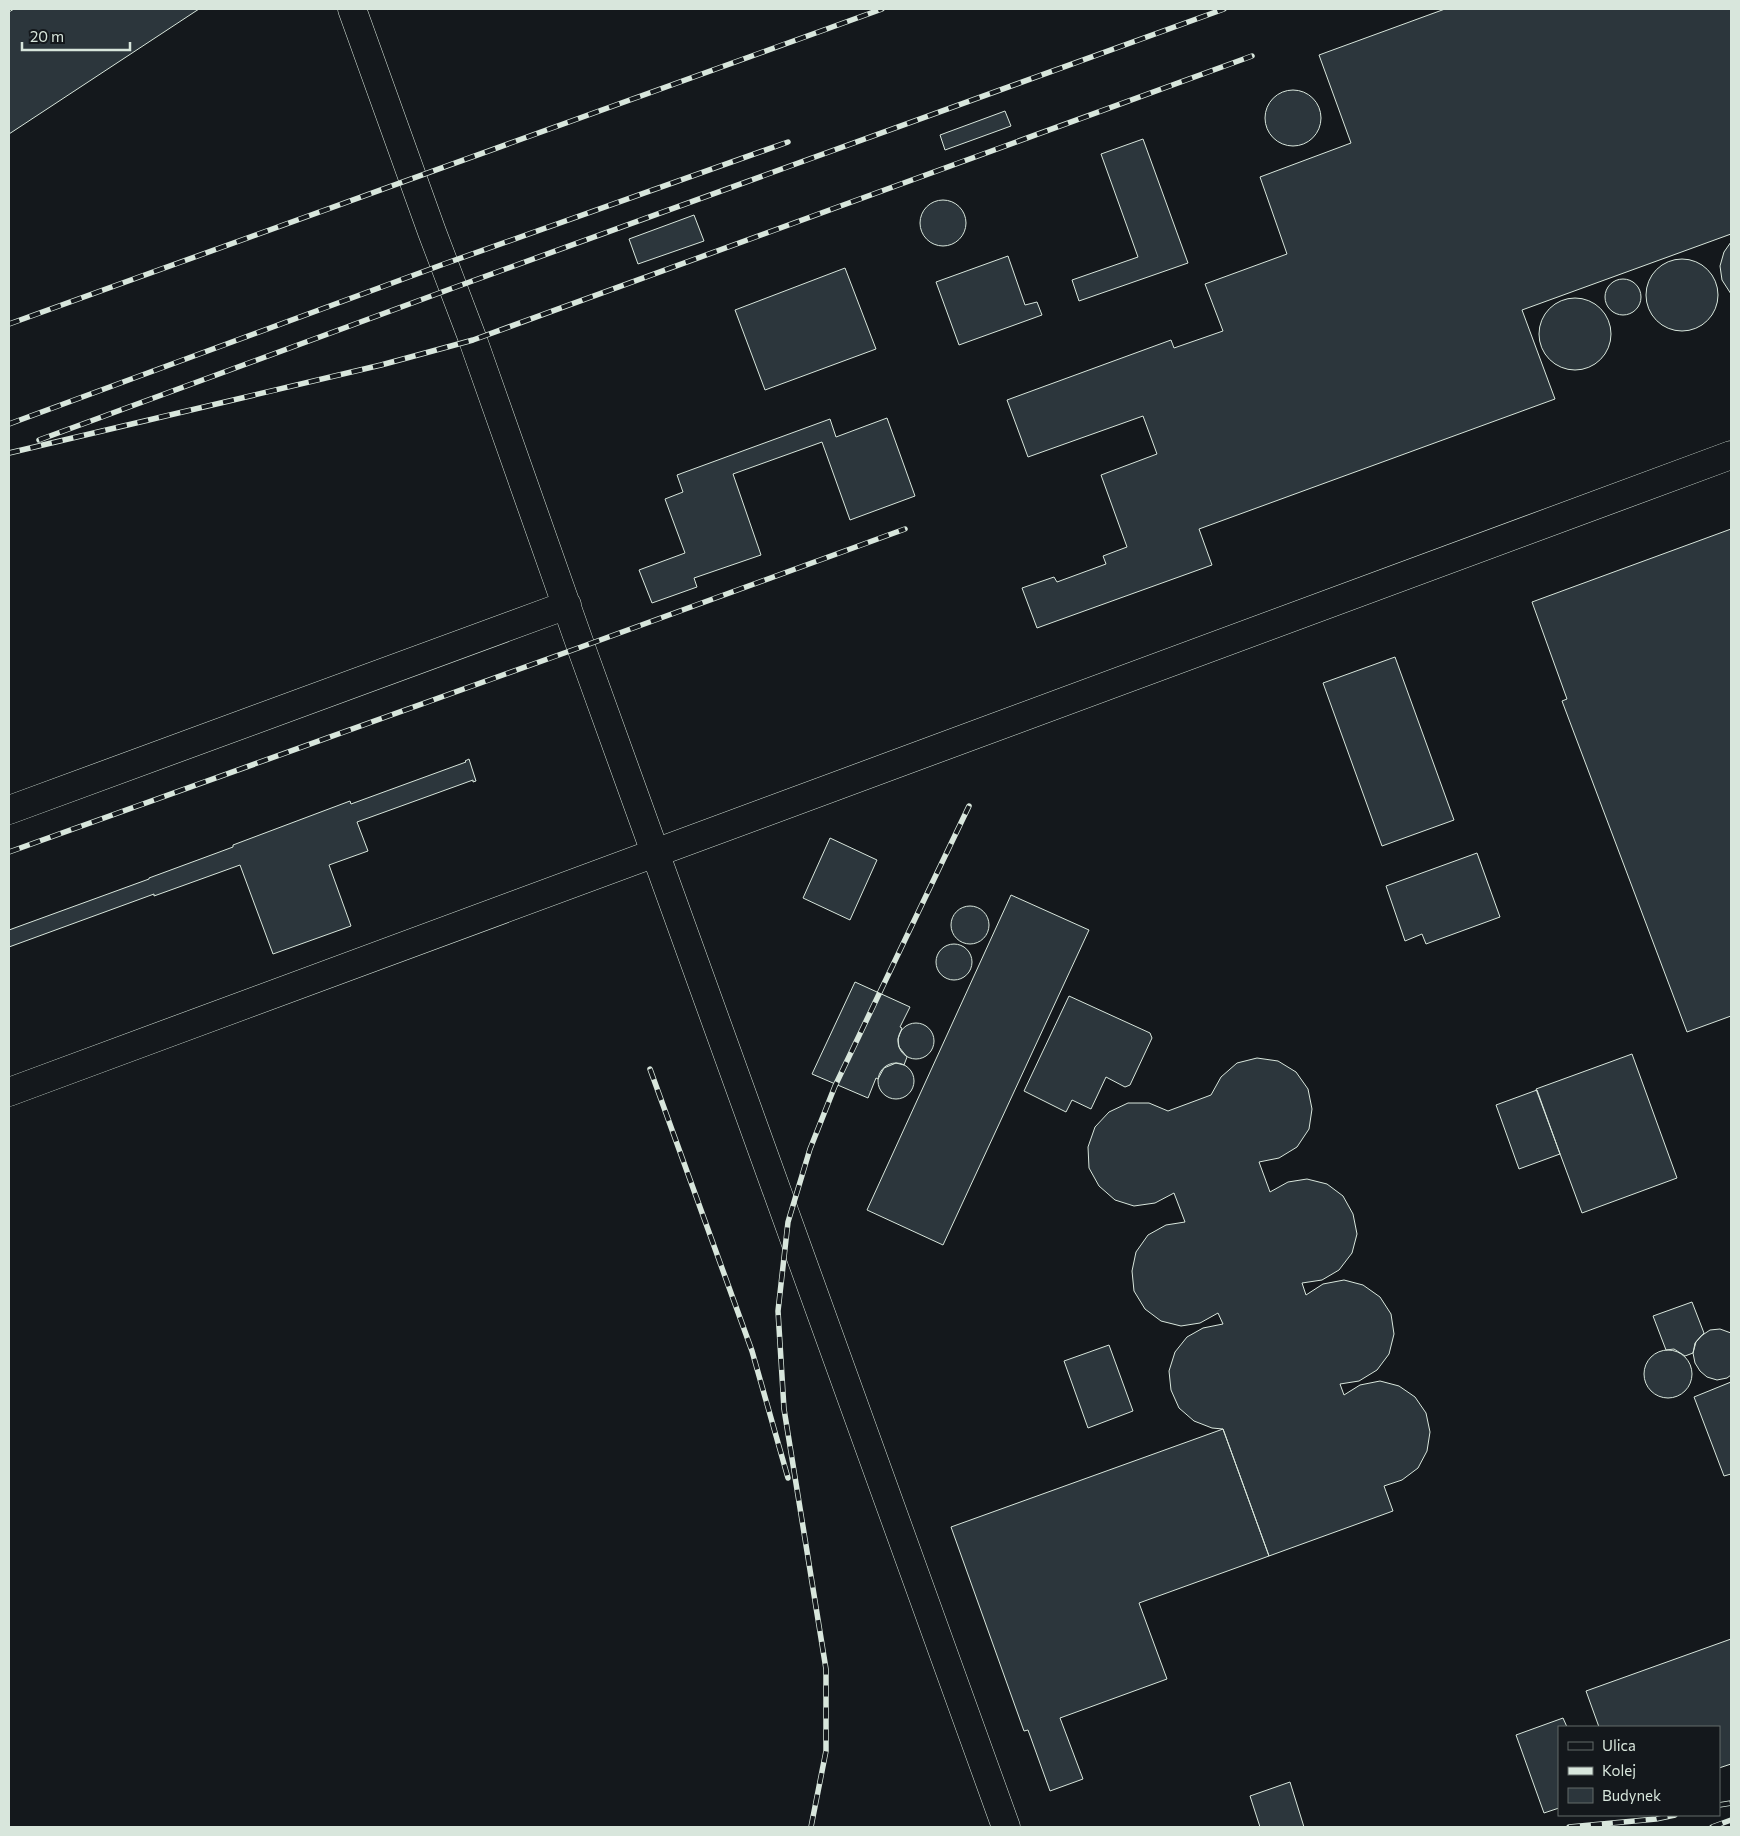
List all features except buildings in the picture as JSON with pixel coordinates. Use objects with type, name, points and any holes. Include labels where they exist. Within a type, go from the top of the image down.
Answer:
[{"type":"lane","points":[[352,9],[473,340],[581,647],[1006,1827]]},
{"type":"lane","points":[[9,1092],[1731,455]]},
{"type":"lane","points":[[9,810],[567,605]]},
{"type":"railway","points":[[9,324],[882,9]]},
{"type":"railway","points":[[39,440],[1224,9]]},
{"type":"railway","points":[[9,453],[381,365],[473,340],[1252,56]]},
{"type":"railway","points":[[9,424],[444,264],[788,142]]},
{"type":"railway","points":[[9,852],[905,529]]},
{"type":"railway","points":[[811,1827],[826,1751],[826,1669],[784,1409],[778,1311],[788,1222],[810,1149],[835,1086],[969,806]]},
{"type":"railway","points":[[650,1069],[752,1351],[788,1478]]},
{"type":"railway","points":[[1720,1805],[1731,1803]]},
{"type":"railway","points":[[1569,1827],[1670,1816]]},
{"type":"railway","points":[[1712,1827],[1731,1820]]}]
